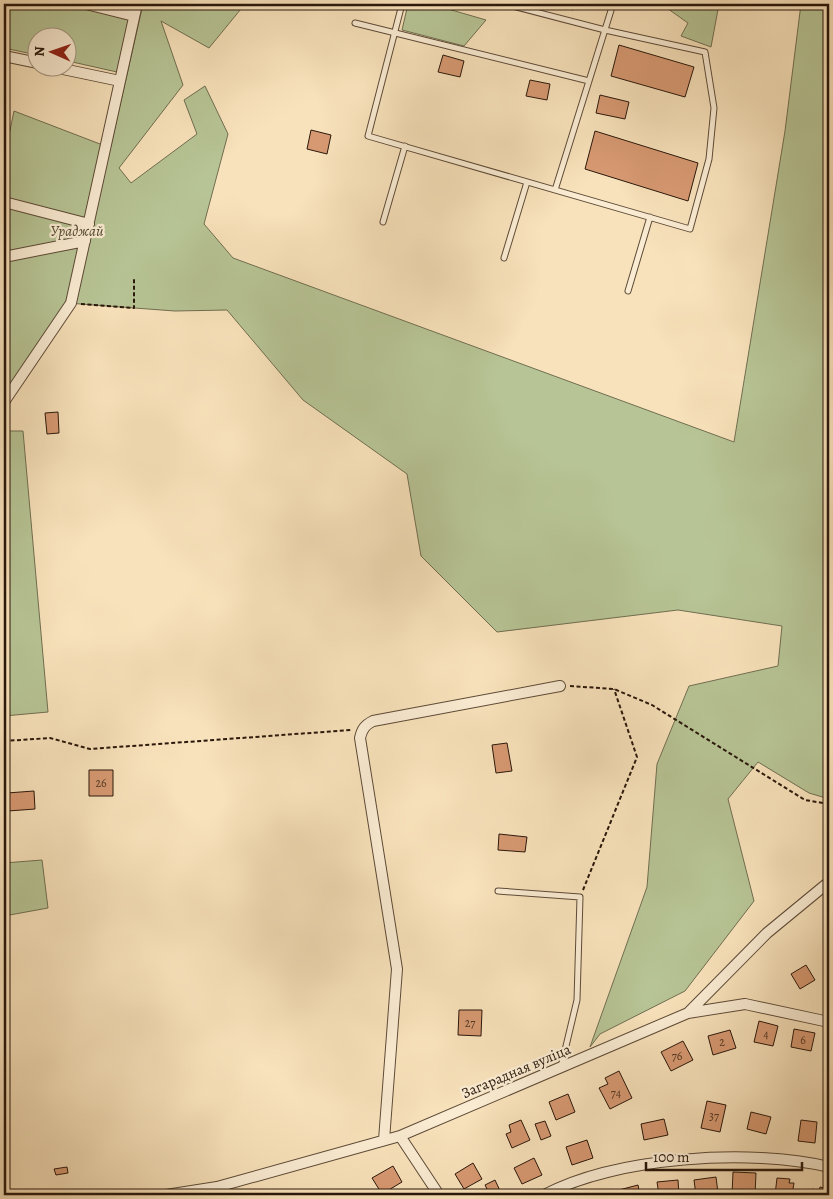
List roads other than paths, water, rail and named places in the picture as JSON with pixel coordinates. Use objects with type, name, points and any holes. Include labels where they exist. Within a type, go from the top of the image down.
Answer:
[{"type":"street","points":[[86,4],[134,16]]},
{"type":"street","points":[[4,402],[71,303],[137,4]]},
{"type":"street","points":[[4,56],[28,61]]},
{"type":"street","points":[[78,72],[120,81]]},
{"type":"street","points":[[4,202],[89,224]]},
{"type":"street","points":[[4,257],[85,242]]},
{"type":"street","points":[[384,1140],[397,969],[360,738],[363,729],[373,721],[560,686]]},
{"type":"street","name":"Загарадная вуліца","points":[[166,1195],[217,1187],[400,1136],[688,1013],[767,933],[829,882]]},
{"type":"street","points":[[688,1013],[745,1004],[829,1022]]},
{"type":"street","points":[[400,1136],[439,1195]]},
{"type":"street","points":[[544,1195],[562,1186],[633,1167],[707,1158],[771,1159],[829,1167]]},
{"type":"lane","points":[[402,4],[368,136],[690,229],[708,159],[714,108],[705,52],[605,30],[505,4]]},
{"type":"lane","points":[[555,190],[613,4]]},
{"type":"lane","points":[[355,23],[589,81]]},
{"type":"lane","points":[[383,222],[405,146]]},
{"type":"lane","points":[[504,258],[527,182]]},
{"type":"lane","points":[[628,291],[650,217]]},
{"type":"lane","points":[[498,891],[580,897],[577,1000],[560,1069]]},
{"type":"park label","name":"Ураджай","points":[[77,231]]}]
